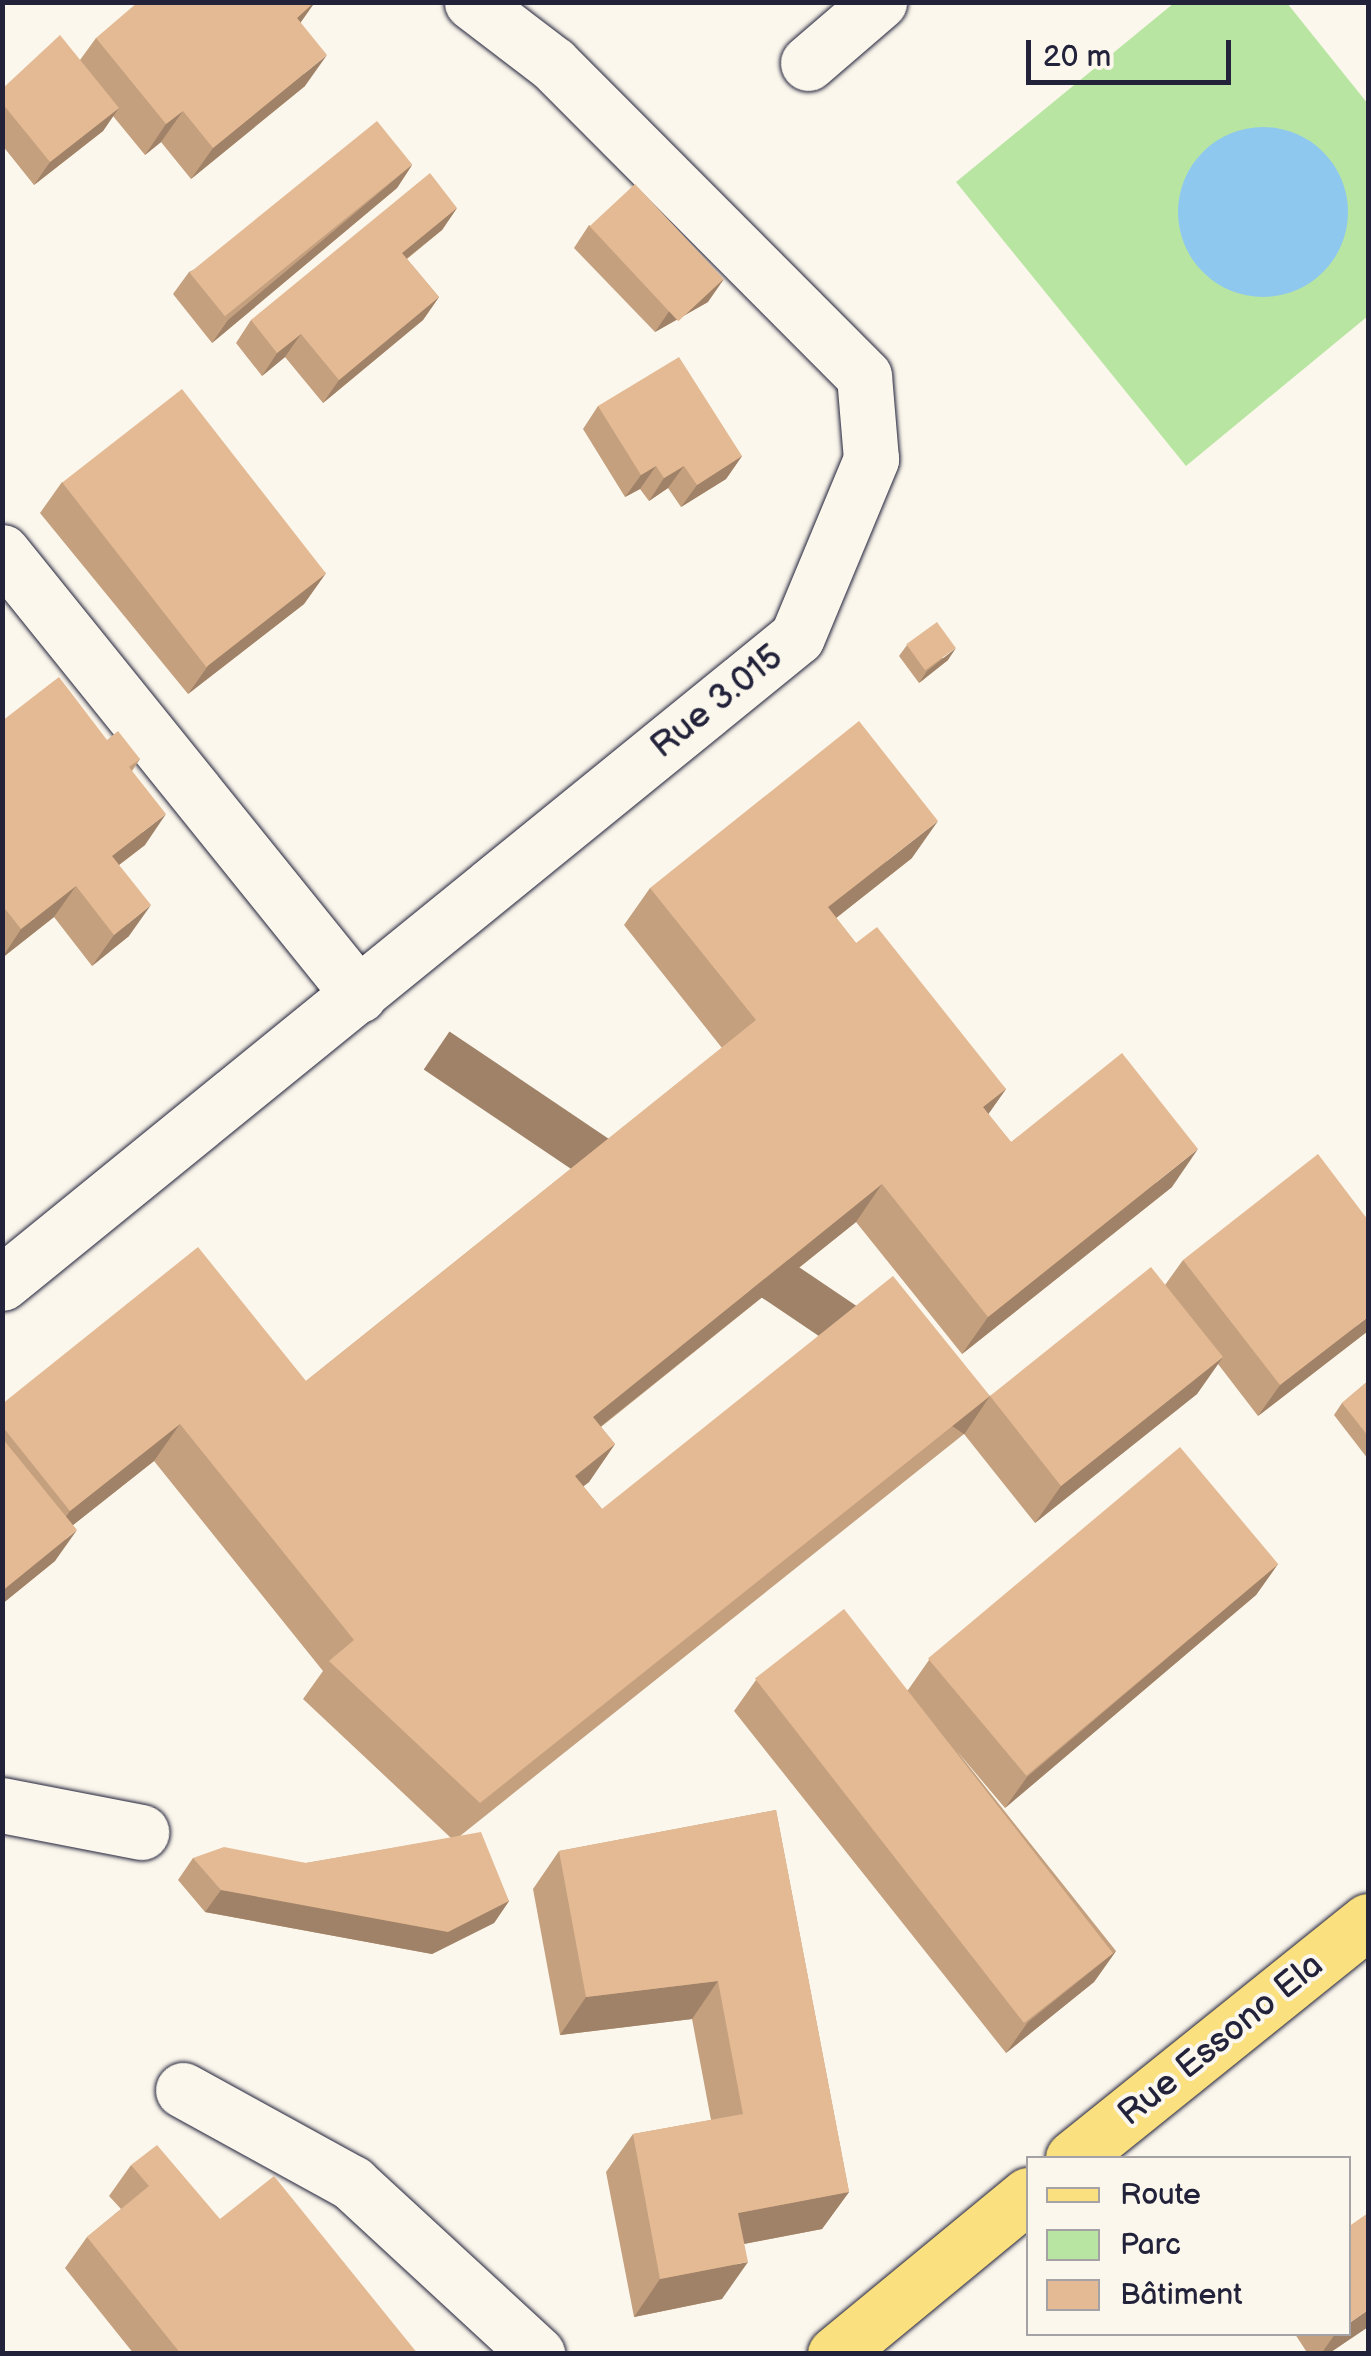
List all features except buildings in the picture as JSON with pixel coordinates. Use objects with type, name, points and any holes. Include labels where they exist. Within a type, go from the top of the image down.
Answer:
[{"type":"main road","name":"Rue Essono Ela","points":[[1076,2156],[1368,1922]]},
{"type":"main road","points":[[834,2354],[1026,2196]]},
{"type":"street","name":"Rue 3.015","points":[[2,1283],[797,637],[871,459],[864,376],[552,64],[472,2]]},
{"type":"street","points":[[808,63],[879,2]]},
{"type":"street","points":[[2,552],[359,995]]},
{"type":"street","points":[[2,1806],[140,1832]]},
{"type":"street","points":[[183,2090],[352,2183],[536,2354]]},
{"type":"green space","points":[[1174,3],[1287,3],[1368,104],[1368,316],[1186,466],[956,182]]},
{"type":"water","points":[[1263,127],[1295,134],[1323,152],[1341,180],[1348,212],[1341,244],[1323,272],[1295,290],[1263,297],[1231,290],[1203,272],[1185,244],[1178,212],[1185,180],[1203,152],[1231,134]]}]
